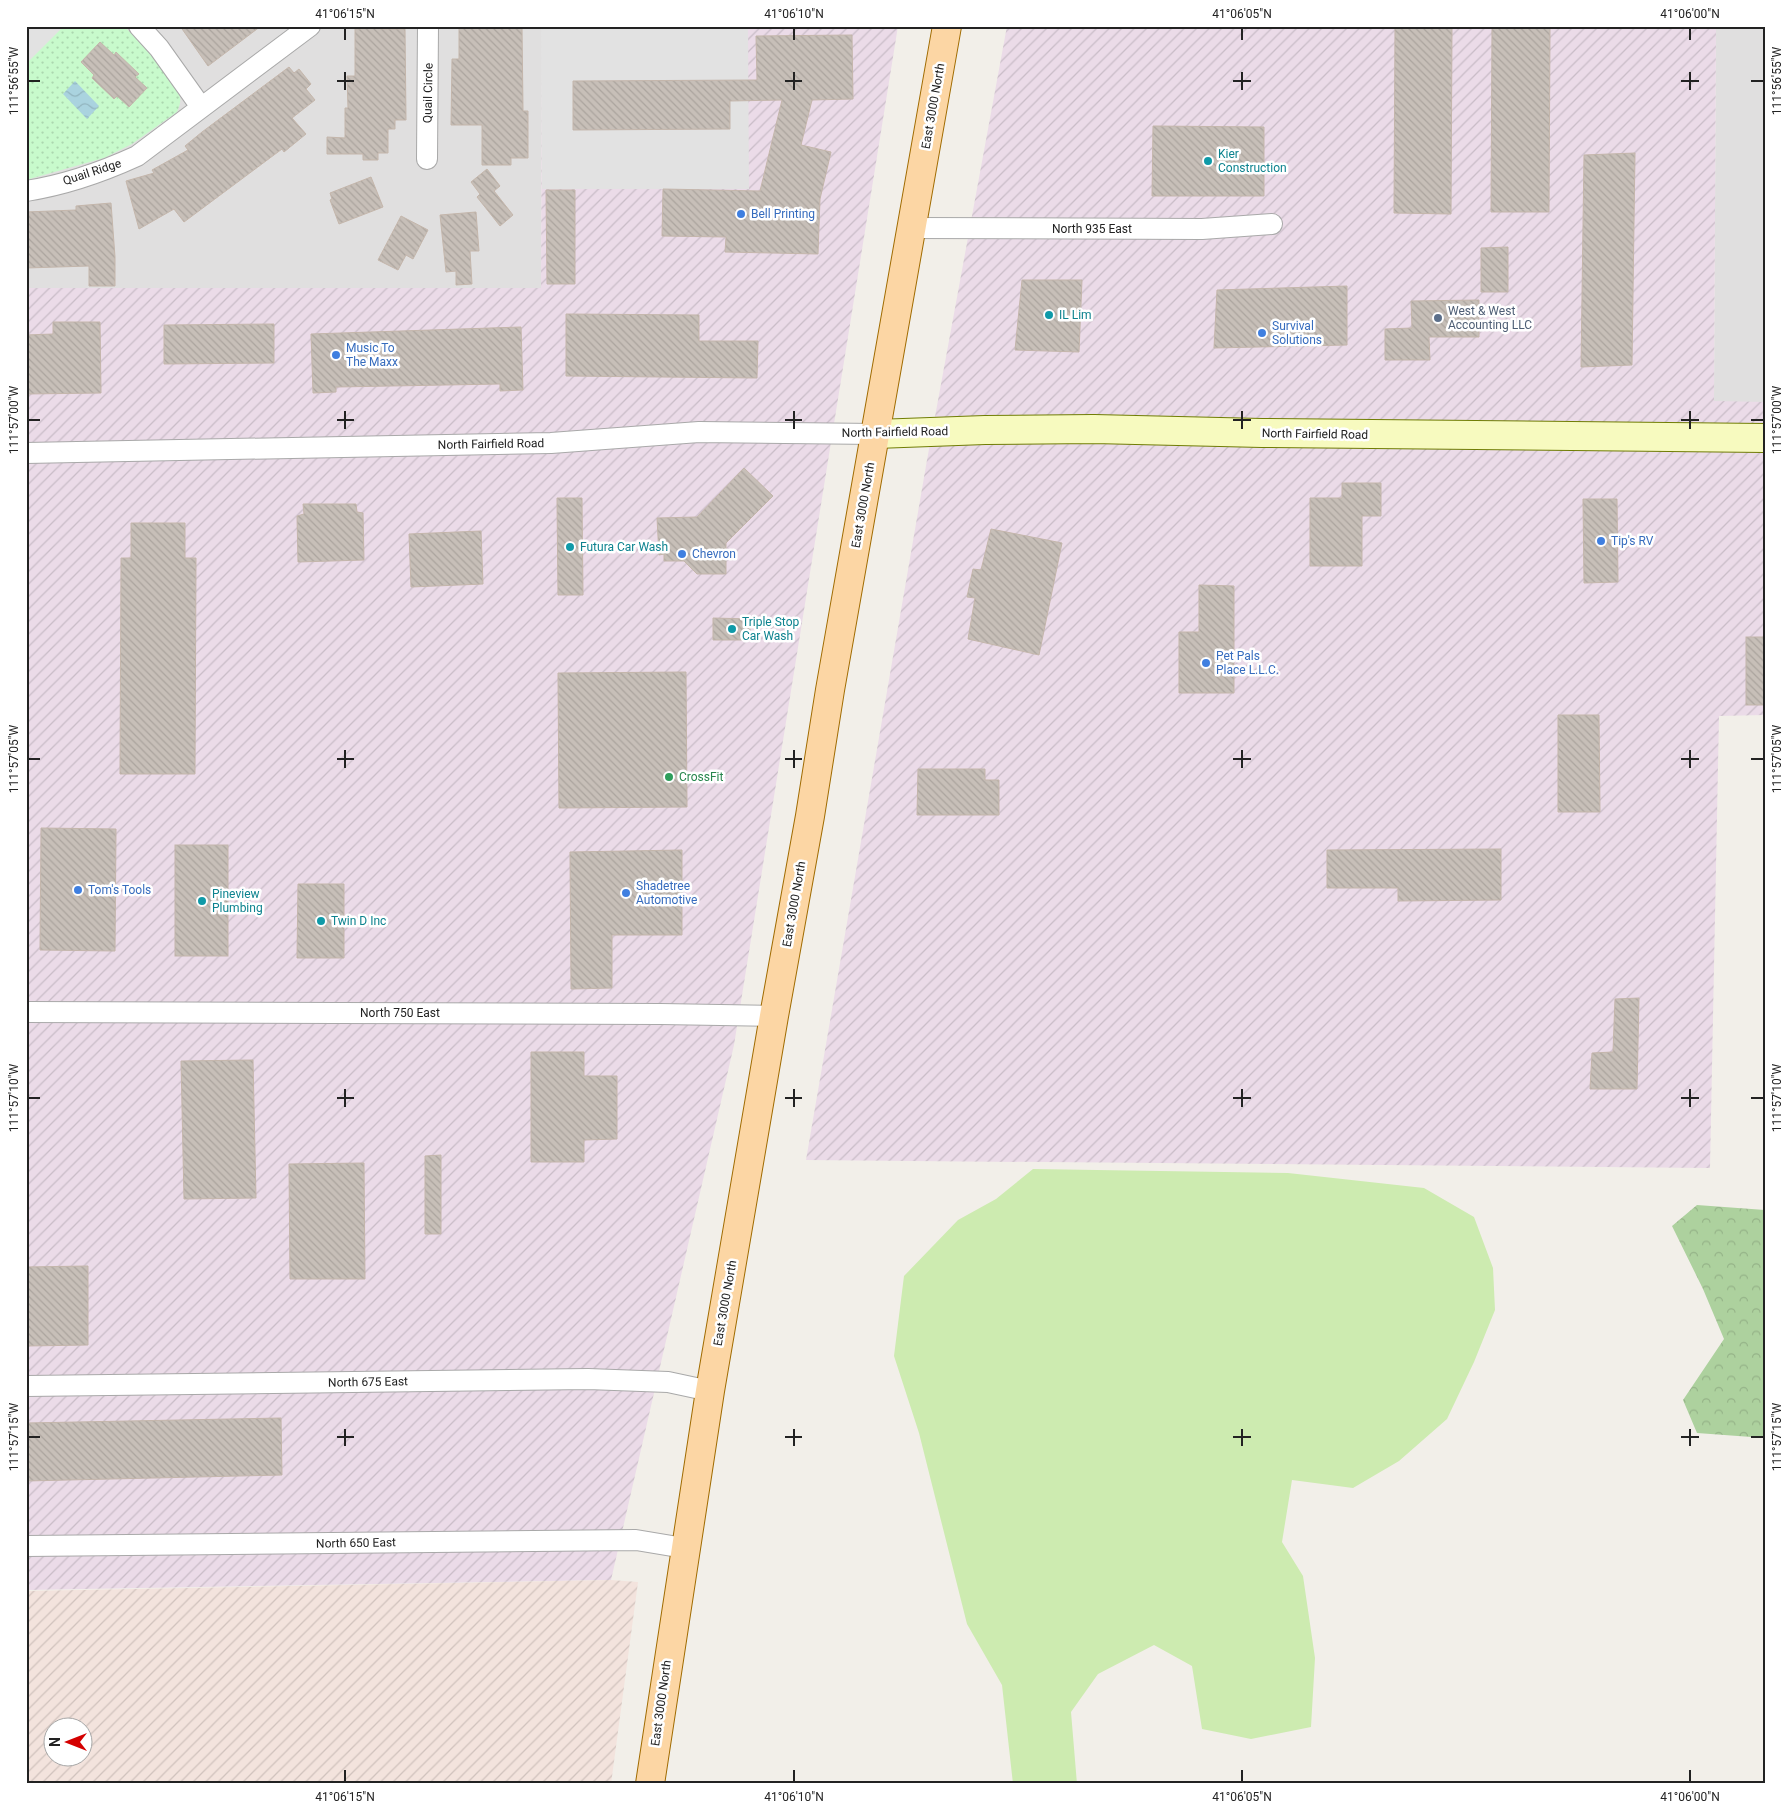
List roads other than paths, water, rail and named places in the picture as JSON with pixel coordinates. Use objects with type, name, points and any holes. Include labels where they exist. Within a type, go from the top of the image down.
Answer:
[{"type":"main road","name":"East 3000 North","points":[[650,1784],[684,1548],[710,1391],[810,816],[830,690],[947,26]]},
{"type":"main road","name":"North Fairfield Road","points":[[876,434],[1094,429],[1262,434],[1765,438]]},
{"type":"street","points":[[138,26],[159,48],[201,107]]},
{"type":"street","name":"Quail Ridge","points":[[26,190],[42,188],[107,170],[137,156],[310,26]]},
{"type":"street","name":"Quail Circle","points":[[427,159],[428,26]]},
{"type":"street","name":"North 935 East","points":[[911,228],[1202,229],[1272,224]]},
{"type":"street","name":"North Fairfield Road","points":[[26,453],[552,443],[699,432],[876,434]]},
{"type":"street","name":"North 750 East","points":[[26,1012],[774,1016]]},
{"type":"street","name":"North 675 East","points":[[26,1386],[588,1379],[668,1382],[710,1391]]},
{"type":"street","name":"North 650 East","points":[[26,1546],[636,1540],[684,1548]]},
{"type":"water","points":[[75,81],[99,106],[87,119],[63,94]]},
{"type":"place","name":"Kier Construction","points":[[1208,161]]},
{"type":"place","name":"Bell Printing","points":[[741,214]]},
{"type":"place","name":"IL Lim","points":[[1049,315]]},
{"type":"place","name":"West & West Accounting LLC","points":[[1438,318]]},
{"type":"place","name":"Survival Solutions","points":[[1262,333]]},
{"type":"place","name":"Music To The Maxx","points":[[336,355]]},
{"type":"place","name":"Tip's RV","points":[[1601,541]]},
{"type":"place","name":"Futura Car Wash","points":[[570,547]]},
{"type":"place","name":"Chevron","points":[[682,554]]},
{"type":"place","name":"Triple Stop Car Wash","points":[[732,629]]},
{"type":"place","name":"Pet Pals Place L.L.C.","points":[[1206,663]]},
{"type":"place","name":"CrossFit","points":[[669,777]]},
{"type":"place","name":"Tom's Tools","points":[[78,890]]},
{"type":"place","name":"Shadetree Automotive","points":[[626,893]]},
{"type":"place","name":"Pineview Plumbing","points":[[202,901]]},
{"type":"place","name":"Twin D Inc","points":[[321,921]]}]
